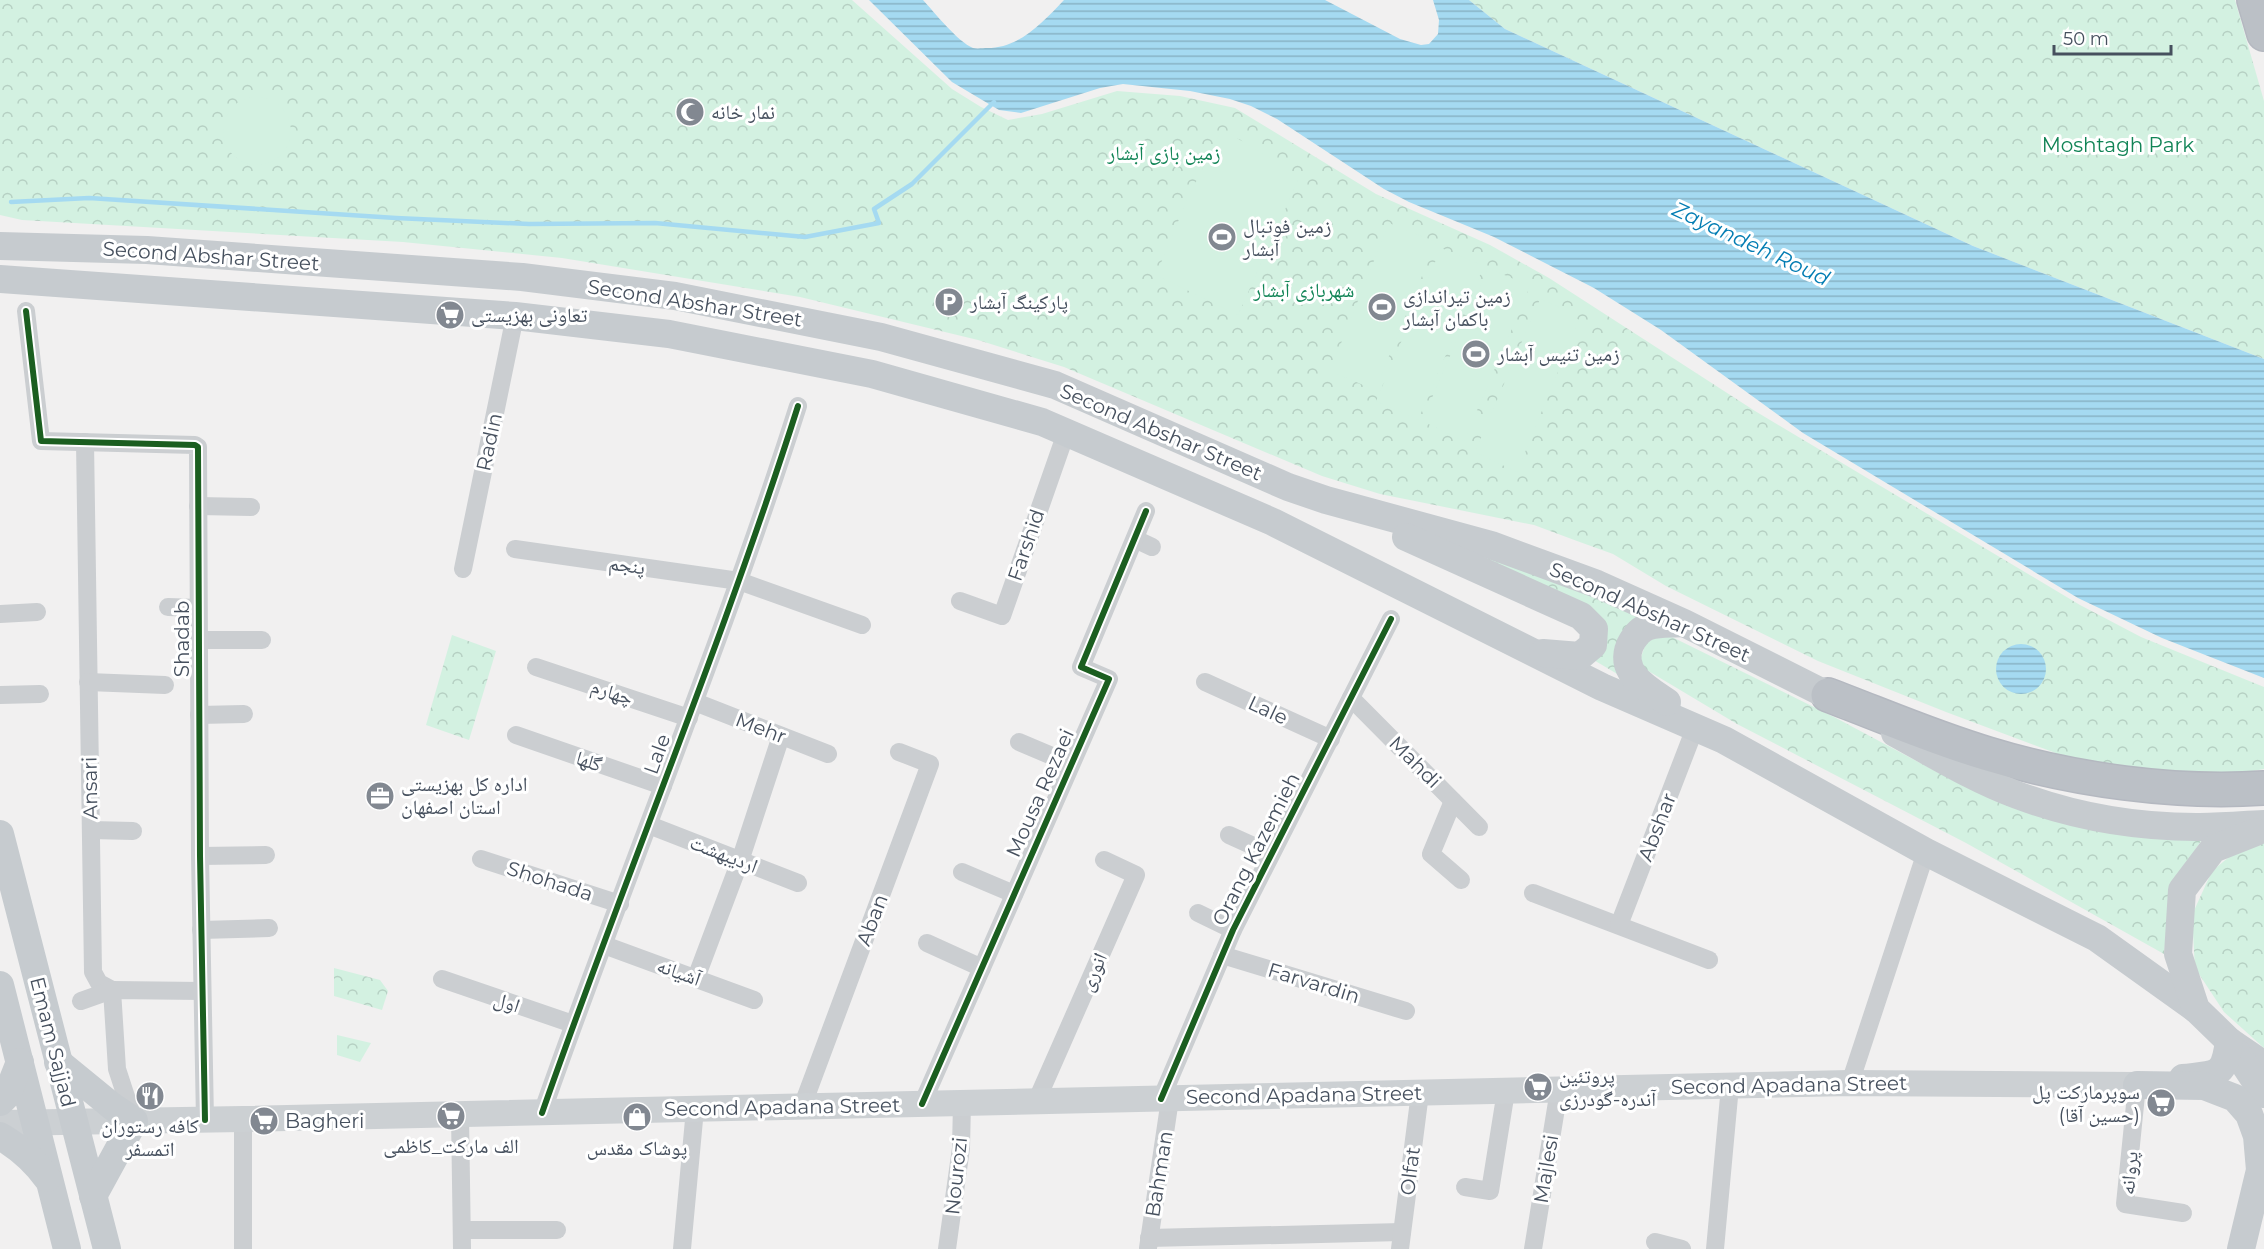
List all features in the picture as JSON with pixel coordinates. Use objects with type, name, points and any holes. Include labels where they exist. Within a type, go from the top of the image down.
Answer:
[{"type":"highway","points":[[2254,0],[2264,34]]},
{"type":"highway","points":[[1828,695],[1986,754],[2060,773],[2133,784],[2256,788]]},
{"type":"main road","name":"Second Abshar Street","points":[[2,245],[147,250],[522,277],[675,296],[881,337],[1055,385],[1288,487],[1326,501],[1491,545],[1597,584],[1684,623],[1828,695],[1962,770],[2017,795],[2078,813],[2140,824],[2184,827],[2264,824]]},
{"type":"main road","points":[[143,288],[147,250]]},
{"type":"main road","name":"Second Abshar Street","points":[[0,279],[515,316],[669,334],[872,374],[1042,422],[1273,522],[1602,687],[1724,740],[1926,852],[2097,938],[2196,1009],[2229,1041]]},
{"type":"main road","points":[[1326,501],[1581,616],[1594,629],[1593,645],[1580,656],[1532,652]]},
{"type":"main road","points":[[1684,623],[1649,626],[1635,636],[1628,651],[1628,668],[1638,682],[1724,740]]},
{"type":"main road","points":[[2196,1009],[2178,954],[2182,891],[2213,849],[2264,829]]},
{"type":"main road","name":"Emam Sajjad","points":[[0,834],[107,1249]]},
{"type":"main road","name":"Emam Sajjad","points":[[0,985],[67,1249]]},
{"type":"main road","points":[[2229,1041],[2264,1065]]},
{"type":"main road","points":[[2138,1085],[2215,1074],[2226,1062],[2229,1041]]},
{"type":"main road","points":[[2229,1041],[2264,1094]]},
{"type":"main road","points":[[0,1102],[6,1095],[20,1062]]},
{"type":"main road","points":[[58,1062],[113,1107],[134,1121],[93,1196]]},
{"type":"main road","name":"Second Apadana Street","points":[[0,1123],[1850,1083],[2138,1085]]},
{"type":"main road","points":[[2138,1085],[2204,1086],[2235,1098],[2249,1114],[2257,1136],[2260,1170],[2242,1249]]},
{"type":"main road","points":[[0,1136],[17,1146],[50,1182]]},
{"type":"main road","points":[[2242,1249],[2264,1203]]},
{"type":"street","name":"Shadab","points":[[26,311],[41,441],[197,446],[200,856],[205,1120]]},
{"type":"street","name":"Radin","points":[[463,569],[515,316]]},
{"type":"street","name":"Lale","points":[[542,1113],[573,1024],[620,904],[739,581],[798,406]]},
{"type":"street","name":"Farshid","points":[[960,601],[1002,616],[1066,433]]},
{"type":"street","name":"Ansari","points":[[85,442],[93,972],[99,983],[112,990]]},
{"type":"street","points":[[198,506],[251,507]]},
{"type":"street","name":"Mousa Rezaei","points":[[922,1104],[1109,679],[1081,667],[1146,511]]},
{"type":"street","points":[[1135,539],[1152,547]]},
{"type":"street","name":"پنجم","points":[[515,549],[739,581],[862,625]]},
{"type":"street","points":[[168,607],[198,608]]},
{"type":"street","points":[[0,614],[37,612]]},
{"type":"street","name":"Orang Kazemieh","points":[[1165,1099],[1233,930],[1391,619]]},
{"type":"street","points":[[199,640],[262,640]]},
{"type":"street","name":"چهارم","points":[[536,667],[692,710]]},
{"type":"street","points":[[88,682],[165,685]]},
{"type":"street","name":"Lale","points":[[1205,682],[1331,739]]},
{"type":"street","points":[[0,695],[40,694]]},
{"type":"street","name":"Mahdi","points":[[1351,698],[1479,827]]},
{"type":"street","name":"Mehr","points":[[692,710],[781,736],[828,754]]},
{"type":"street","points":[[199,715],[244,714]]},
{"type":"street","name":"Abshar","points":[[1619,925],[1695,728]]},
{"type":"street","name":"گلها","points":[[516,735],[663,786]]},
{"type":"street","points":[[696,978],[740,861],[781,736]]},
{"type":"street","points":[[1019,742],[1071,764]]},
{"type":"street","name":"Aban","points":[[801,1107],[930,764],[899,752]]},
{"type":"street","points":[[1454,801],[1431,854],[1461,880]]},
{"type":"street","name":"اردیبهشت","points":[[649,825],[798,883]]},
{"type":"street","points":[[91,830],[134,831]]},
{"type":"street","points":[[1229,835],[1271,854]]},
{"type":"street","points":[[1850,1083],[1926,852]]},
{"type":"street","points":[[200,856],[266,855]]},
{"type":"street","name":"Shohada","points":[[481,859],[620,904]]},
{"type":"street","name":"انوری","points":[[1036,1102],[1136,875],[1104,860]]},
{"type":"street","points":[[962,872],[1014,894]]},
{"type":"street","points":[[1533,893],[1709,960]]},
{"type":"street","points":[[1198,913],[1233,930]]},
{"type":"street","points":[[201,930],[269,928]]},
{"type":"street","points":[[927,943],[982,968]]},
{"type":"street","name":"آشیانه","points":[[604,945],[754,1000]]},
{"type":"street","name":"Farvardin","points":[[1222,955],[1406,1011]]},
{"type":"street","name":"اول","points":[[442,980],[573,1024]]},
{"type":"street","points":[[112,990],[117,1069],[134,1121]]},
{"type":"street","points":[[81,1001],[112,990],[202,991]]},
{"type":"street","name":"پروانه","points":[[2138,1085],[2125,1204],[2183,1213]]},
{"type":"street","points":[[1715,1249],[1730,1086]]},
{"type":"street","name":"Majlesi","points":[[1533,1249],[1559,1090]]},
{"type":"street","points":[[1465,1187],[1490,1191],[1506,1091]]},
{"type":"street","name":"Olfat","points":[[1401,1241],[1420,1093]]},
{"type":"street","name":"Bahman","points":[[1148,1243],[1165,1099]]},
{"type":"street","name":"Nourozi","points":[[947,1249],[961,1148],[962,1103]]},
{"type":"street","points":[[682,1249],[695,1109]]},
{"type":"street","points":[[460,1114],[462,1249]]},
{"type":"street","points":[[243,1119],[243,1249]]},
{"type":"street","points":[[462,1230],[557,1230]]},
{"type":"street","points":[[1148,1243],[1401,1241]]},
{"type":"street","points":[[1655,1242],[1682,1249]]},
{"type":"green space","points":[[0,0],[852,0],[952,89],[1008,120],[1042,114],[1117,91],[1180,96],[1235,108],[1376,194],[1490,245],[1549,278],[1755,411],[2080,605],[2141,637],[2264,687],[2264,769],[2241,773],[2143,771],[2061,755],[1818,661],[1666,586],[1613,554],[1534,525],[1380,494],[1322,476],[1064,367],[978,340],[800,297],[562,258],[403,242],[22,220],[0,215]]},
{"type":"green space","name":"Moshtagh Park","points":[[1469,0],[2235,0],[2264,101],[2264,359],[1973,246],[1505,29]]},
{"type":"green space","points":[[250,97],[264,97],[276,102],[286,112],[291,131],[286,150],[276,160],[264,165],[250,165],[238,160],[228,150],[223,138],[223,124],[228,112],[238,102]]},
{"type":"green space","name":"زمین فوتبال آبشار","points":[[1222,129],[1300,176],[1238,315],[1156,275],[1187,200]]},
{"type":"green space","name":"زمین تیراندازی باکمان آبشار","points":[[1389,223],[1436,242],[1375,390],[1330,371]]},
{"type":"green space","name":"زمین تنیس آبشار","points":[[1441,248],[1484,266],[1418,420],[1376,401]]},
{"type":"green space","name":"زمین تنیس آبشار","points":[[1488,268],[1530,286],[1464,441],[1422,421]]},
{"type":"green space","name":"زمین تنیس آبشار","points":[[1540,299],[1561,308],[1579,320],[1517,472],[1475,452]]},
{"type":"green space","points":[[1435,544],[1517,561],[1647,616],[1624,678],[1592,659],[1606,636]]},
{"type":"green space","points":[[452,635],[496,651],[469,740],[426,725]]},
{"type":"green space","points":[[1648,637],[1672,637],[1836,718],[1952,780],[2201,841],[2182,870],[2169,902],[2164,954],[1966,843],[1737,724],[1645,669],[1640,660]]},
{"type":"green space","points":[[2264,838],[2264,1048],[2224,1012],[2195,968],[2192,915],[2212,871],[2246,843]]},
{"type":"green space","points":[[334,968],[380,980],[388,991],[382,1010],[334,996]]},
{"type":"green space","points":[[337,1035],[371,1043],[360,1062],[337,1055]]},
{"type":"water","name":"Zayandeh Roud","points":[[869,0],[923,0],[960,40],[973,48],[978,48],[999,47],[1020,39],[1039,25],[1064,0],[1325,0],[1400,39],[1421,45],[1429,44],[1438,34],[1439,20],[1433,0],[1469,0],[1505,29],[1973,246],[2264,359],[2264,678],[2162,638],[2078,598],[1803,433],[1661,330],[1594,288],[1494,237],[1409,202],[1384,189],[1277,119],[1251,106],[1190,91],[1123,84],[1100,88],[1021,113],[999,110],[952,82]]},
{"type":"water","points":[[2026,644],[2039,651],[2045,659],[2045,679],[2039,687],[2031,693],[2016,694],[2003,687],[1997,679],[1996,664],[2003,651],[2011,645]]},
{"type":"waterway","points":[[11,202],[89,198],[396,218],[529,224],[655,223],[805,237],[879,223],[874,209],[912,184],[994,102]]},
{"type":"cycle path","points":[[26,311],[41,441],[195,445],[198,447],[200,856],[205,1120]]},
{"type":"cycle path","points":[[542,1113],[738,584],[798,406]]},
{"type":"cycle path","points":[[922,1104],[1109,679],[1081,667],[1146,511]]},
{"type":"cycle path","points":[[1161,1099],[1233,930],[1391,619]]},
{"type":"place","name":"نمار خانه","points":[[690,112]]},
{"type":"place","name":"زمین فوتبال آبشار","points":[[1222,237]]},
{"type":"place","name":"پارکینگ آبشار","points":[[949,302]]},
{"type":"place","name":"زمین تیراندازی باکمان آبشار","points":[[1382,307]]},
{"type":"place","name":"تعاونی بهزیستی","points":[[450,315]]},
{"type":"place","name":"زمین تنیس آبشار","points":[[1476,354]]},
{"type":"place","name":"اداره کل بهزیستی استان اصفهان","points":[[380,796]]},
{"type":"place","name":"پروتئین آندره-گودرزی","points":[[1538,1087]]},
{"type":"place","name":"كافه رستوران اتمسفر","points":[[150,1096]]},
{"type":"place","name":"سوپرمارکت پل (حسین آقا)","points":[[2161,1103]]},
{"type":"place","name":"الف مارکت_کاظمی","points":[[451,1116]]},
{"type":"place","name":"پوشاک مقدس","points":[[637,1117]]},
{"type":"place","name":"Bagheri","points":[[264,1121]]},
{"type":"park label","name":"زمین بازی آبشار","points":[[1164,153]]},
{"type":"park label","name":"شهربازی آبشار","points":[[1304,290]]}]
